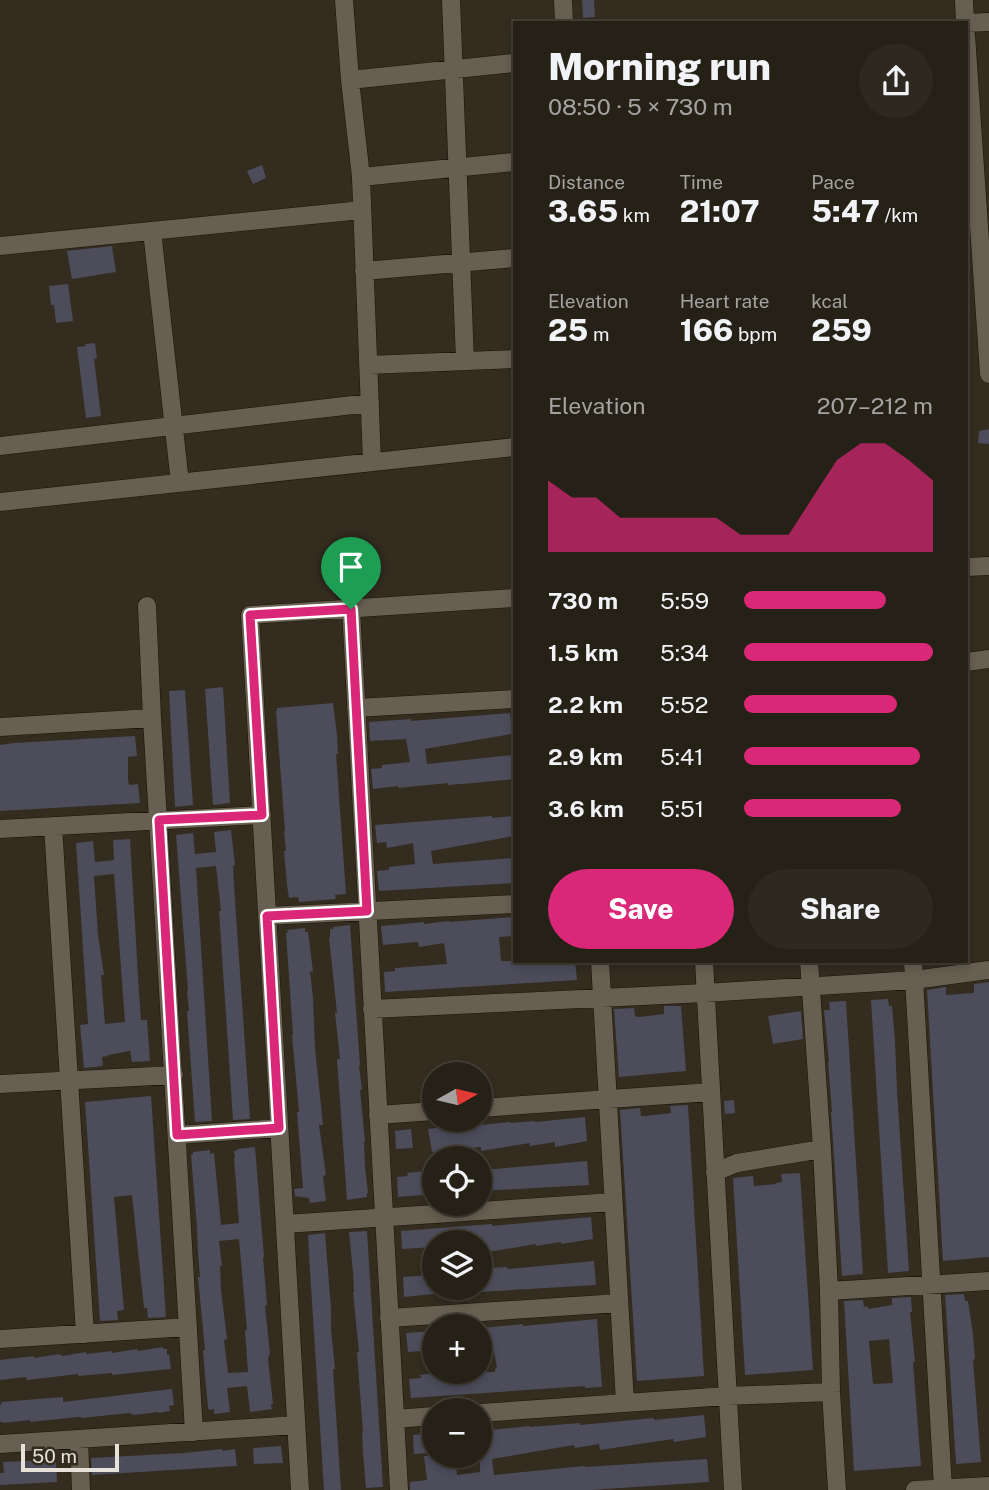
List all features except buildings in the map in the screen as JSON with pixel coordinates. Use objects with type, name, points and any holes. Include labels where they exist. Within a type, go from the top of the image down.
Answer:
[{"type":"street","points":[[344,0],[361,177],[372,462]]},
{"type":"street","points":[[451,0],[465,361]]},
{"type":"street","points":[[563,0],[564,21]]},
{"type":"street","points":[[964,0],[966,21]]},
{"type":"street","points":[[968,23],[989,22]]},
{"type":"street","points":[[968,47],[980,121],[989,374]]},
{"type":"street","points":[[350,80],[513,64]]},
{"type":"street","points":[[361,177],[513,162]]},
{"type":"street","points":[[0,246],[362,210]]},
{"type":"street","points":[[152,231],[180,483]]},
{"type":"street","points":[[364,271],[513,258]]},
{"type":"street","points":[[368,365],[513,359]]},
{"type":"street","points":[[0,446],[370,403]]},
{"type":"street","points":[[0,502],[513,447]]},
{"type":"street","points":[[968,567],[989,566]]},
{"type":"street","points":[[300,1490],[250,615],[513,598]]},
{"type":"street","points":[[147,606],[194,1432]]},
{"type":"street","points":[[351,609],[399,1490]]},
{"type":"street","points":[[968,662],[989,659]]},
{"type":"street","points":[[356,708],[513,699]]},
{"type":"street","points":[[0,727],[152,718]]},
{"type":"street","points":[[0,829],[262,815]]},
{"type":"street","points":[[53,826],[85,1334]]},
{"type":"street","points":[[267,916],[513,904]]},
{"type":"street","points":[[600,963],[625,1403]]},
{"type":"street","points":[[704,963],[733,1490]]},
{"type":"street","points":[[809,963],[822,1149],[837,1490]]},
{"type":"street","points":[[913,963],[943,1488]]},
{"type":"street","points":[[372,1009],[914,981],[989,970]]},
{"type":"street","points":[[0,1084],[174,1075]]},
{"type":"street","points":[[492,1107],[711,1092]]},
{"type":"street","points":[[378,1115],[422,1112]]},
{"type":"street","points":[[177,1135],[279,1128]]},
{"type":"street","points":[[715,1172],[737,1163],[822,1149]]},
{"type":"street","points":[[285,1224],[613,1202]]},
{"type":"street","points":[[829,1291],[989,1281]]},
{"type":"street","points":[[389,1318],[619,1303]]},
{"type":"street","points":[[0,1339],[188,1328]]},
{"type":"street","points":[[492,1412],[727,1396],[831,1392]]},
{"type":"street","points":[[395,1419],[422,1417]]},
{"type":"street","points":[[0,1444],[296,1426]]},
{"type":"street","points":[[79,1439],[81,1490]]},
{"type":"street","points":[[915,1490],[989,1486]]},
{"type":"route","points":[[351,609],[367,911],[267,916],[279,1128],[177,1135],[159,820],[262,815],[250,615],[351,609]]}]
